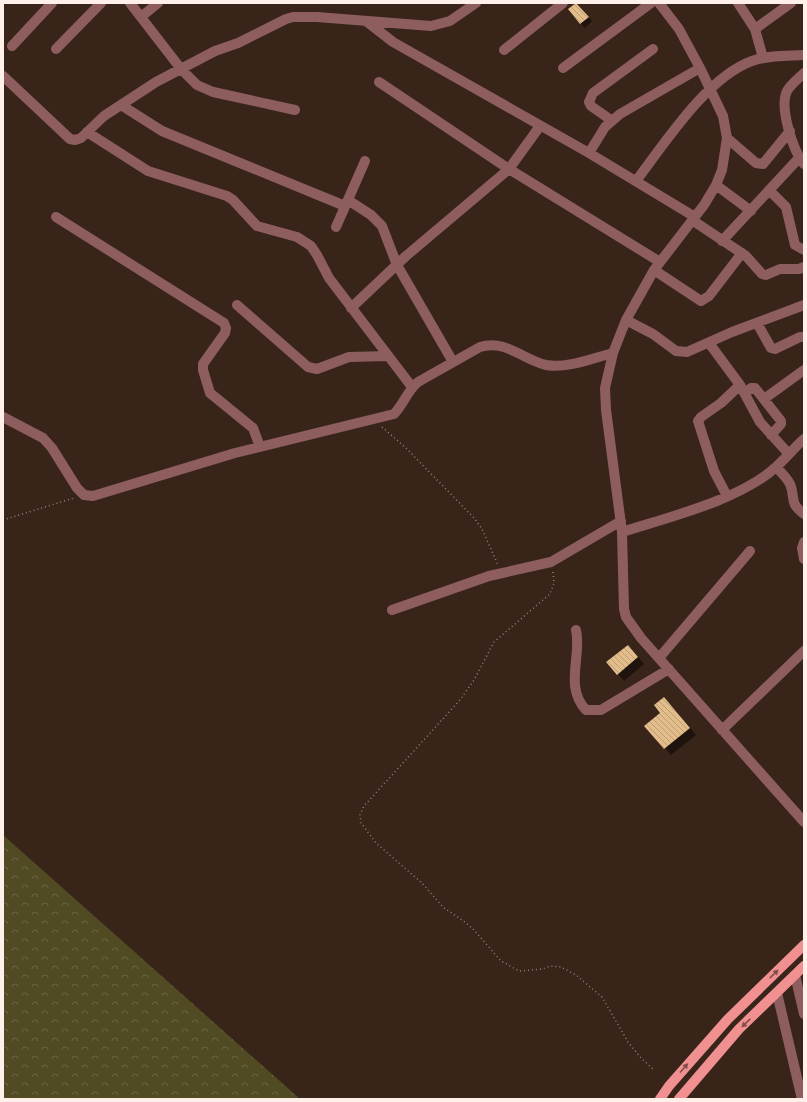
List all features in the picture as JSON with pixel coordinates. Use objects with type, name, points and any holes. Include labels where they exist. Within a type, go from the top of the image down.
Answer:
[{"type":"main road","points":[[660,1099],[728,1019],[804,945]]},
{"type":"main road","points":[[679,1099],[739,1029],[804,966]]},
{"type":"street","points":[[12,46],[52,3]]},
{"type":"street","points":[[56,49],[101,3]]},
{"type":"street","points":[[130,3],[181,69],[197,85],[213,92],[295,110]]},
{"type":"street","points":[[141,17],[158,3]]},
{"type":"street","points":[[3,76],[70,139],[76,140],[81,138],[104,116],[156,82],[293,17],[366,21],[417,26],[440,25],[461,15],[476,3]]},
{"type":"street","points":[[504,50],[563,3]]},
{"type":"street","points":[[563,68],[651,3]]},
{"type":"street","points":[[659,3],[679,29],[700,68],[723,116],[727,138],[722,170],[716,185],[704,205],[654,270],[626,320],[613,353],[606,388],[606,410],[621,521],[626,617],[659,658],[804,822]]},
{"type":"street","points":[[738,3],[755,29],[763,58]]},
{"type":"street","points":[[755,29],[791,3]]},
{"type":"street","points":[[366,21],[393,42],[636,181],[693,218],[742,253],[758,270],[766,275],[780,269],[799,269],[804,267]]},
{"type":"street","points":[[611,120],[591,106],[589,102],[593,92],[653,49]]},
{"type":"street","points":[[636,181],[681,122],[710,89],[742,65],[763,58],[804,55]]},
{"type":"street","points":[[589,153],[611,120],[630,107],[700,68]]},
{"type":"street","points":[[722,240],[801,157],[790,132],[784,100],[790,86],[804,73]]},
{"type":"street","points":[[379,82],[509,169],[660,262]]},
{"type":"street","points":[[120,105],[162,131],[347,203],[371,215],[382,226],[397,265],[453,362]]},
{"type":"street","points":[[351,308],[397,265],[509,169],[540,126]]},
{"type":"street","points":[[87,132],[148,171],[227,196],[233,200],[257,226],[282,232],[304,241],[314,250],[328,278],[412,387]]},
{"type":"street","points":[[727,138],[756,163],[763,164],[790,132]]},
{"type":"street","points":[[336,227],[365,161]]},
{"type":"street","points":[[716,185],[751,211]]},
{"type":"street","points":[[770,191],[786,207],[795,245],[804,250]]},
{"type":"street","points":[[56,217],[224,323],[226,328],[225,333],[203,364],[207,386],[210,393],[252,428],[260,447]]},
{"type":"street","points":[[654,270],[701,301],[709,296],[742,253]]},
{"type":"street","points":[[236,305],[312,369],[317,369],[349,357],[388,356]]},
{"type":"street","points":[[626,320],[653,334],[681,353],[709,344],[732,332],[804,305]]},
{"type":"street","points":[[757,323],[770,348],[775,349],[800,336],[804,337]]},
{"type":"street","points":[[3,417],[43,438],[52,448],[77,488],[84,495],[103,494],[260,447],[394,414],[412,387],[480,347],[490,344],[500,345],[546,365],[564,365],[613,353]]},
{"type":"street","points":[[709,344],[742,389],[760,422],[788,454]]},
{"type":"street","points":[[764,399],[804,370]]},
{"type":"street","points":[[728,496],[714,471],[698,421],[701,417],[742,389],[755,388],[782,421],[771,434]]},
{"type":"street","points":[[622,532],[728,496],[776,467],[804,439]]},
{"type":"street","points":[[776,467],[791,485],[792,500],[804,514]]},
{"type":"street","points":[[392,610],[502,572],[551,562],[621,521]]},
{"type":"street","points":[[804,542],[802,548],[804,559]]},
{"type":"street","points":[[659,658],[750,551]]},
{"type":"street","points":[[576,630],[578,650],[574,665],[574,680],[579,700],[586,710],[601,710],[669,669]]},
{"type":"street","points":[[722,730],[804,651]]},
{"type":"street","points":[[794,975],[804,1014]]},
{"type":"street","points":[[777,993],[802,1099]]},
{"type":"path","points":[[373,419],[406,448],[474,518],[482,529],[502,572]]},
{"type":"path","points":[[3,520],[84,495]]},
{"type":"path","points":[[551,562],[554,583],[550,594],[494,642],[474,680],[460,700],[364,806],[360,815],[361,822],[376,843],[422,883],[444,908],[465,922],[501,961],[509,967],[519,971],[542,969],[551,966],[561,967],[594,990],[607,1004],[628,1042],[641,1058],[653,1069]]},
{"type":"green space","points":[[3,835],[300,1099],[3,1099]]},
{"type":"building","points":[[576,3],[589,17],[580,24],[568,9]]},
{"type":"building","points":[[628,645],[638,657],[617,675],[606,662]]},
{"type":"building","points":[[664,697],[690,728],[664,749],[644,726],[660,713],[654,705]]}]
